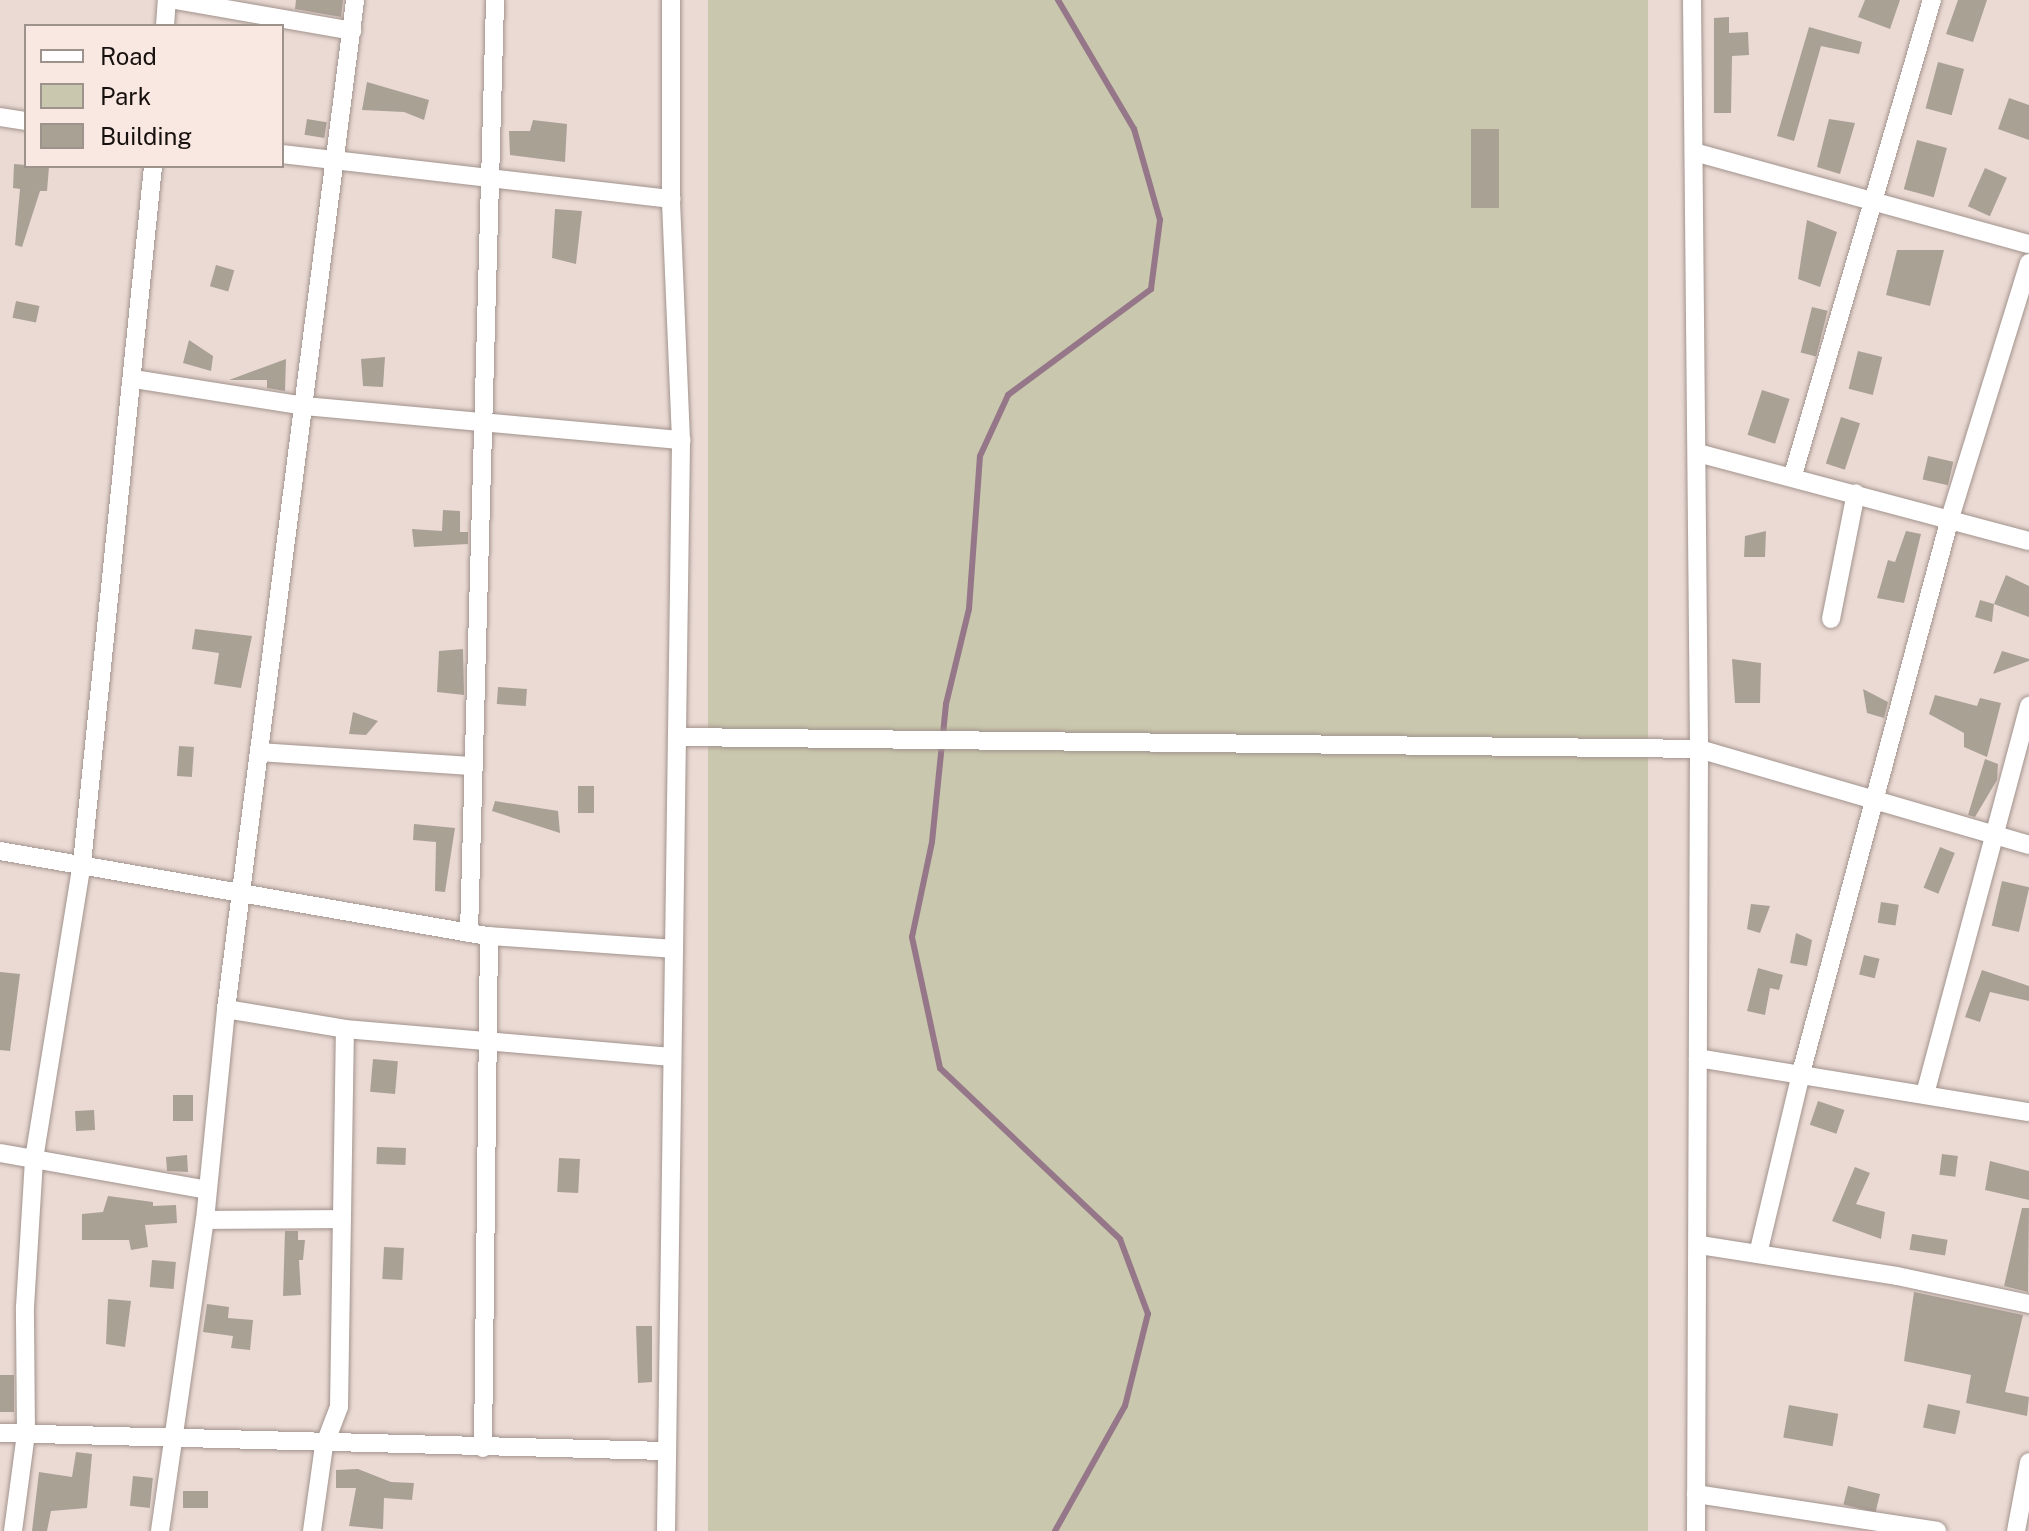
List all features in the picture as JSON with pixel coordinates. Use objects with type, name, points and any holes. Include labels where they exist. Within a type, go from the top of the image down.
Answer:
[{"type":"street","points":[[165,24],[167,0]]},
{"type":"street","points":[[175,0],[352,31]]},
{"type":"street","points":[[160,1531],[205,1220],[226,1009],[355,0]]},
{"type":"street","points":[[469,933],[470,766],[485,426],[495,0]]},
{"type":"street","points":[[666,1531],[681,440],[671,199],[671,0]]},
{"type":"street","points":[[1692,0],[1699,749],[1700,1245],[1696,1531]]},
{"type":"street","points":[[1793,475],[1932,0]]},
{"type":"street","points":[[0,117],[24,121]]},
{"type":"street","points":[[1694,152],[2029,244]]},
{"type":"street","points":[[284,154],[492,181],[671,199]]},
{"type":"street","points":[[13,1531],[26,1434],[25,1307],[34,1159],[82,863],[134,379],[153,168]]},
{"type":"street","points":[[1758,1254],[1801,1073],[1878,800],[1950,518],[2029,263]]},
{"type":"street","points":[[134,379],[305,406],[485,426],[681,440]]},
{"type":"street","points":[[1698,453],[1793,475],[2029,541]]},
{"type":"street","points":[[1831,619],[1856,493]]},
{"type":"street","points":[[1925,1094],[2029,706]]},
{"type":"street","points":[[679,737],[955,743],[1699,749],[2029,845]]},
{"type":"street","points":[[260,752],[470,766]]},
{"type":"street","points":[[0,851],[489,936],[674,949]]},
{"type":"street","points":[[483,1448],[489,936]]},
{"type":"street","points":[[226,1009],[345,1029],[489,1044],[672,1057]]},
{"type":"street","points":[[312,1531],[324,1446],[339,1407],[345,1029]]},
{"type":"street","points":[[1698,1058],[2029,1112]]},
{"type":"street","points":[[0,1153],[207,1190]]},
{"type":"street","points":[[205,1220],[341,1219]]},
{"type":"street","points":[[1700,1245],[1897,1276],[2029,1304]]},
{"type":"street","points":[[0,1433],[324,1446],[667,1451]]},
{"type":"street","points":[[2016,1531],[2029,1462]]},
{"type":"street","points":[[1696,1494],[1937,1531]]},
{"type":"green space","points":[[708,0],[1648,0],[1648,1531],[708,1531]]},
{"type":"building","points":[[296,0],[343,0],[341,17],[295,9]]},
{"type":"building","points":[[1865,0],[1900,0],[1890,29],[1858,17]]},
{"type":"building","points":[[1958,0],[1987,0],[1973,42],[1946,34]]},
{"type":"building","points":[[1729,17],[1729,33],[1748,32],[1749,55],[1732,56],[1731,113],[1714,113],[1714,18]]},
{"type":"building","points":[[1809,27],[1862,42],[1859,54],[1821,46],[1794,141],[1777,136]]},
{"type":"building","points":[[1938,62],[1964,69],[1952,115],[1926,108]]},
{"type":"building","points":[[367,82],[429,100],[424,120],[404,112],[362,110]]},
{"type":"building","points":[[2009,98],[2029,105],[2029,140],[1998,129]]},
{"type":"building","points":[[307,119],[327,122],[324,138],[304,135]]},
{"type":"building","points":[[1829,119],[1855,123],[1840,174],[1817,167]]},
{"type":"building","points":[[533,120],[567,124],[565,162],[510,155],[509,131],[530,131]]},
{"type":"building","points":[[1471,129],[1499,129],[1499,208],[1471,208]]},
{"type":"building","points":[[1917,140],[1947,148],[1934,197],[1904,189]]},
{"type":"building","points":[[14,164],[24,165],[24,168],[49,168],[47,191],[40,191],[22,247],[15,245],[20,189],[13,188]]},
{"type":"building","points":[[1985,168],[2007,178],[1990,216],[1968,206]]},
{"type":"building","points":[[555,209],[582,211],[576,264],[552,258]]},
{"type":"building","points":[[1807,220],[1837,232],[1820,287],[1798,279]]},
{"type":"building","points":[[1897,250],[1944,250],[1930,306],[1886,295]]},
{"type":"building","points":[[216,265],[234,270],[228,291],[210,286]]},
{"type":"building","points":[[16,301],[39,306],[36,323],[12,318]]},
{"type":"building","points":[[1812,307],[1828,311],[1816,356],[1801,353]]},
{"type":"building","points":[[189,340],[213,356],[211,371],[183,363]]},
{"type":"building","points":[[1858,351],[1882,357],[1873,395],[1849,389]]},
{"type":"building","points":[[385,357],[383,387],[363,386],[361,359]]},
{"type":"building","points":[[286,359],[285,391],[267,388],[267,380],[229,380]]},
{"type":"building","points":[[1762,390],[1790,399],[1775,444],[1747,435]]},
{"type":"building","points":[[1841,417],[1860,423],[1845,470],[1826,464]]},
{"type":"building","points":[[1928,456],[1953,462],[1948,485],[1923,479]]},
{"type":"building","points":[[443,510],[460,511],[460,532],[468,532],[468,544],[414,547],[412,529],[442,531]]},
{"type":"building","points":[[1766,531],[1765,557],[1744,557],[1745,536]]},
{"type":"building","points":[[1906,531],[1921,534],[1904,603],[1877,598],[1888,560],[1895,562]]},
{"type":"building","points":[[2006,575],[2029,586],[2029,617],[1994,604]]},
{"type":"building","points":[[1980,600],[1994,604],[1992,622],[1975,617]]},
{"type":"building","points":[[195,629],[252,636],[241,688],[214,684],[219,653],[192,649]]},
{"type":"building","points":[[463,649],[464,695],[437,692],[439,651]]},
{"type":"building","points":[[2002,651],[2029,659],[2029,661],[1993,674]]},
{"type":"building","points":[[1732,659],[1761,663],[1760,703],[1735,703]]},
{"type":"building","points":[[498,687],[527,689],[526,706],[497,704]]},
{"type":"building","points":[[1863,689],[1888,702],[1884,718],[1867,713]]},
{"type":"building","points":[[1935,695],[1977,706],[1980,698],[2001,703],[1987,757],[1964,747],[1964,733],[1929,714]]},
{"type":"building","points":[[353,712],[378,721],[366,735],[349,734]]},
{"type":"building","points":[[179,746],[194,747],[192,777],[177,776]]},
{"type":"building","points":[[1985,759],[1998,764],[1997,780],[1975,817],[1968,815]]},
{"type":"building","points":[[578,786],[594,786],[594,813],[578,813]]},
{"type":"building","points":[[495,801],[558,811],[560,833],[492,811]]},
{"type":"building","points":[[414,824],[455,828],[445,892],[435,891],[436,842],[413,840]]},
{"type":"building","points":[[1940,847],[1955,853],[1938,894],[1924,888]]},
{"type":"building","points":[[2002,881],[2029,887],[2019,932],[1992,926]]},
{"type":"building","points":[[1881,902],[1899,905],[1895,926],[1878,923]]},
{"type":"building","points":[[1751,904],[1770,906],[1760,933],[1747,929]]},
{"type":"building","points":[[1796,933],[1812,940],[1807,966],[1790,963]]},
{"type":"building","points":[[1864,955],[1880,959],[1875,978],[1859,974]]},
{"type":"building","points":[[1758,968],[1783,975],[1779,990],[1770,988],[1765,1015],[1747,1011]]},
{"type":"building","points":[[1982,970],[2029,986],[2029,1001],[1990,992],[1980,1022],[1965,1017]]},
{"type":"building","points":[[0,972],[20,974],[10,1051],[0,1050]]},
{"type":"building","points":[[373,1059],[398,1061],[395,1094],[370,1092]]},
{"type":"building","points":[[173,1095],[193,1095],[193,1121],[173,1121]]},
{"type":"building","points":[[1818,1101],[1844,1110],[1836,1134],[1810,1125]]},
{"type":"building","points":[[94,1110],[95,1130],[76,1131],[75,1111]]},
{"type":"building","points":[[377,1147],[406,1148],[405,1165],[376,1164]]},
{"type":"building","points":[[1942,1154],[1958,1156],[1955,1177],[1939,1175]]},
{"type":"building","points":[[187,1155],[188,1172],[167,1171],[166,1157]]},
{"type":"building","points":[[559,1158],[580,1159],[578,1193],[557,1192]]},
{"type":"building","points":[[1990,1161],[2029,1171],[2029,1200],[1985,1190]]},
{"type":"building","points":[[1855,1167],[1870,1173],[1856,1204],[1885,1212],[1881,1239],[1832,1221]]},
{"type":"building","points":[[108,1196],[153,1202],[153,1206],[176,1205],[177,1223],[145,1225],[148,1247],[131,1250],[129,1240],[82,1240],[82,1214],[103,1212]]},
{"type":"building","points":[[2022,1208],[2029,1208],[2028,1292],[2004,1286]]},
{"type":"building","points":[[285,1231],[298,1231],[298,1240],[305,1240],[303,1260],[299,1260],[301,1295],[283,1296]]},
{"type":"building","points":[[1912,1234],[1948,1240],[1945,1255],[1909,1250]]},
{"type":"building","points":[[384,1247],[404,1248],[402,1280],[382,1279]]},
{"type":"building","points":[[152,1260],[176,1262],[174,1289],[150,1287]]},
{"type":"building","points":[[1914,1292],[2023,1315],[2005,1392],[2029,1397],[2027,1416],[1966,1403],[1971,1375],[1904,1361]]},
{"type":"building","points":[[108,1299],[131,1301],[125,1347],[106,1344]]},
{"type":"building","points":[[207,1304],[229,1307],[228,1318],[253,1320],[250,1350],[231,1348],[233,1336],[203,1332]]},
{"type":"building","points":[[636,1326],[652,1326],[652,1382],[638,1383]]},
{"type":"building","points":[[0,1375],[14,1375],[14,1412],[0,1412]]},
{"type":"building","points":[[1928,1404],[1960,1411],[1955,1434],[1923,1427]]},
{"type":"building","points":[[1789,1405],[1838,1414],[1833,1446],[1783,1437]]},
{"type":"building","points":[[76,1452],[92,1454],[87,1508],[51,1511],[47,1531],[32,1531],[39,1472],[72,1477]]},
{"type":"building","points":[[358,1469],[391,1482],[414,1483],[412,1500],[384,1498],[383,1529],[349,1526],[356,1488],[336,1488],[336,1470]]},
{"type":"building","points":[[133,1476],[153,1478],[150,1508],[130,1506]]},
{"type":"building","points":[[1848,1486],[1880,1494],[1875,1512],[1843,1504]]},
{"type":"building","points":[[183,1491],[208,1491],[208,1508],[183,1508]]},
{"type":"waterway","points":[[1055,1531],[1125,1406],[1148,1314],[1120,1239],[940,1068],[912,937],[932,842],[946,704],[969,609],[980,456],[1008,395],[1151,289],[1160,220],[1134,129],[1058,0]]}]
